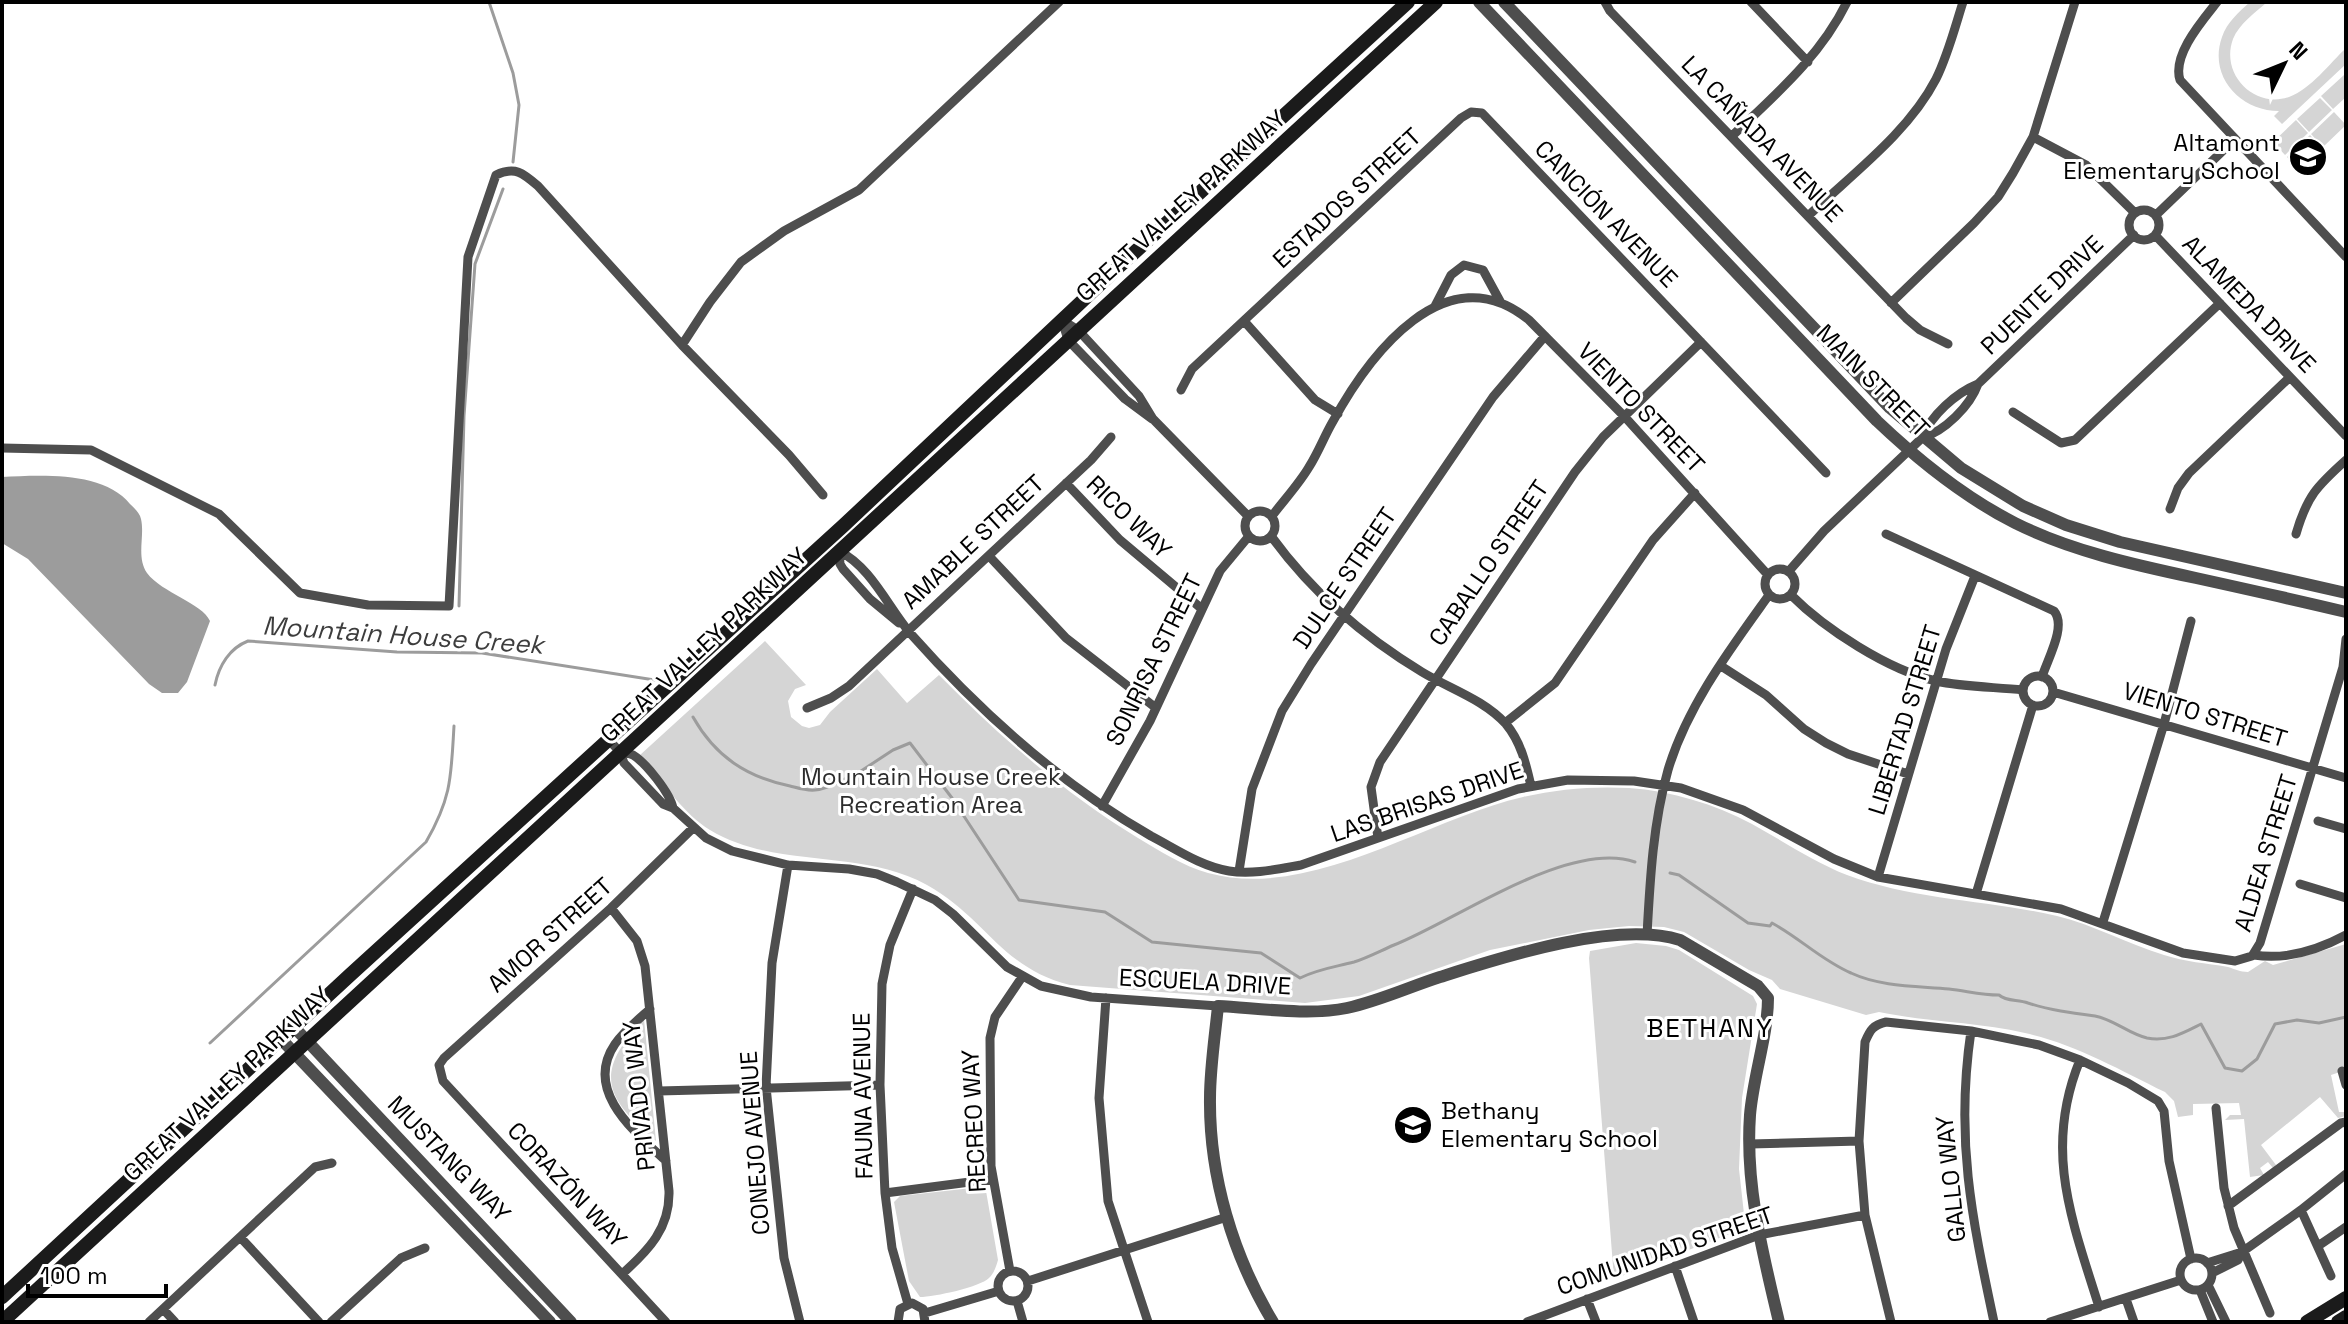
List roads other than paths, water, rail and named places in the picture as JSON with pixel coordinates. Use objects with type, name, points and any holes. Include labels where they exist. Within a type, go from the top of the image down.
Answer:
[{"type":"main road","name":"GREAT VALLEY PARKWAY","points":[[2,1297],[843,526],[1408,2]]},
{"type":"main road","name":"GREAT VALLEY PARKWAY","points":[[2,1322],[1436,2]]},
{"type":"main road","points":[[839,551],[843,526]]},
{"type":"main road","points":[[2307,1322],[2346,1298]]},
{"type":"main road","points":[[2338,1322],[2346,1317]]},
{"type":"street","points":[[682,345],[741,262],[784,231],[859,190],[1059,2]]},
{"type":"street","name":"MAIN STREET","points":[[1479,2],[1877,421],[1909,451],[1951,483],[2015,523],[2115,560],[2346,612]]},
{"type":"street","name":"MAIN STREET","points":[[1504,2],[1890,408],[1961,468],[2023,506],[2066,525],[2120,542],[2346,593]]},
{"type":"street","name":"LA CAÑADA AVENUE","points":[[1605,2],[1610,11],[1891,303],[1920,330],[1948,344]]},
{"type":"street","points":[[1751,2],[1808,62]]},
{"type":"street","points":[[1732,136],[1808,62],[1829,36],[1847,2]]},
{"type":"street","points":[[1808,216],[1912,115],[1942,66],[1963,2]]},
{"type":"street","points":[[1891,303],[1998,197],[2033,137],[2075,2]]},
{"type":"street","points":[[2217,2],[2184,50],[2177,71],[2180,80],[2346,257]]},
{"type":"street","name":"ESTADOS STREET","points":[[1181,390],[1192,369],[1461,118],[1471,112],[1482,113]]},
{"type":"street","name":"CANCIÓN AVENUE","points":[[1482,113],[1826,473]]},
{"type":"street","points":[[2033,137],[2086,165],[2135,213]]},
{"type":"street","points":[[2156,215],[2234,140]]},
{"type":"street","points":[[2,448],[91,450],[219,514],[300,593],[368,605],[449,606],[468,257],[496,175],[508,170],[521,171],[538,186],[823,495]]},
{"type":"street","points":[[2145,209],[2156,215],[2160,227],[2155,235],[2143,240],[2134,235],[2129,223],[2135,213],[2145,209]]},
{"type":"street","name":"PUENTE DRIVE","points":[[1789,571],[1824,531],[1922,438],[1927,426],[1955,398],[1978,384],[2134,235]]},
{"type":"street","name":"ALAMEDA DRIVE","points":[[2155,235],[2346,436]]},
{"type":"street","points":[[1272,516],[1309,467],[1367,369],[1402,330],[1435,306],[1451,275],[1464,265],[1483,270],[1501,303]]},
{"type":"street","name":"VIENTO STREET","points":[[1435,306],[1468,296],[1515,309],[1624,416],[1768,575]]},
{"type":"street","points":[[2013,412],[2061,443],[2075,440],[2220,303]]},
{"type":"street","points":[[1062,320],[1125,399],[1153,419],[1248,516]]},
{"type":"street","points":[[1244,321],[1315,400],[1338,414]]},
{"type":"street","name":"DULCE STREET","points":[[1239,871],[1252,789],[1282,711],[1493,397],[1545,336]]},
{"type":"street","name":"CABALLO STREET","points":[[1378,838],[1371,787],[1380,762],[1434,679],[1575,472],[1603,437],[1701,342]]},
{"type":"street","points":[[2170,509],[2178,488],[2189,473],[2290,377]]},
{"type":"street","name":"AMABLE STREET","points":[[807,708],[849,686],[1111,437]]},
{"type":"street","points":[[2296,534],[2304,505],[2346,460]]},
{"type":"street","name":"RICO WAY","points":[[1066,483],[1120,540],[1202,609]]},
{"type":"street","points":[[1505,723],[1555,683],[1653,540],[1695,493]]},
{"type":"street","points":[[1260,511],[1272,516],[1275,527],[1271,536],[1258,541],[1249,536],[1245,524],[1248,516],[1260,511]]},
{"type":"street","points":[[1886,534],[2046,607],[2058,616],[2059,627],[2042,677]]},
{"type":"street","name":"SONRISA STREET","points":[[1102,806],[1156,708],[1220,571],[1249,536]]},
{"type":"street","points":[[1271,536],[1309,583],[1345,615],[1392,652],[1489,709],[1505,723],[1520,747],[1531,786]]},
{"type":"street","name":"LAS BRISAS DRIVE","points":[[839,551],[843,569],[870,599],[908,630],[977,705],[1030,752],[1102,806],[1188,856],[1215,867],[1239,871],[1301,865],[1531,786],[1568,780],[1665,784],[1743,810],[1843,864],[1878,877],[2061,909],[2183,953],[2235,961],[2253,956],[2292,955],[2346,935]]},
{"type":"street","points":[[989,556],[1066,638],[1156,708]]},
{"type":"street","points":[[1776,569],[1789,571],[1795,583],[1791,595],[1780,599],[1769,595],[1765,586],[1768,575],[1776,569]]},
{"type":"street","name":"LIBERTAD STREET","points":[[1878,877],[1946,649],[1975,576]]},
{"type":"street","points":[[1647,935],[1657,822],[1665,784],[1682,735],[1721,666],[1769,595]]},
{"type":"street","points":[[1791,595],[1805,609],[1865,650],[1908,672],[1936,681],[2023,690]]},
{"type":"street","points":[[2103,922],[2164,724],[2191,621]]},
{"type":"street","name":"ALDEA STREET","points":[[2253,956],[2260,943],[2345,666],[2346,639]]},
{"type":"street","points":[[1721,666],[1766,695],[1804,729],[1826,743],[1848,754],[1908,774]]},
{"type":"street","points":[[2042,677],[2051,684],[2053,692],[2046,703],[2033,705],[2025,699],[2023,690],[2032,678],[2042,677]]},
{"type":"street","name":"VIENTO STREET","points":[[2053,692],[2346,778]]},
{"type":"street","points":[[1976,894],[2033,705]]},
{"type":"street","name":"ESCUELA DRIVE","points":[[608,739],[644,785],[706,838],[732,851],[788,865],[877,874],[913,889],[953,914],[1007,967],[1041,986],[1066,993],[1218,1006],[1342,1009],[1439,978],[1571,942],[1601,936],[1647,935],[1680,940],[1764,991],[1768,1005],[1750,1113],[1750,1144]]},
{"type":"street","points":[[2318,821],[2346,829]]},
{"type":"street","name":"AMOR STREET","points":[[440,1073],[439,1065],[444,1058],[611,908],[693,828]]},
{"type":"street","name":"CONEJO AVENUE","points":[[788,865],[772,963],[766,1087],[784,1258],[800,1322]]},
{"type":"street","points":[[2300,884],[2346,898]]},
{"type":"street","name":"FAUNA AVENUE","points":[[908,1304],[892,1248],[885,1193],[880,1085],[882,984],[890,945],[913,889]]},
{"type":"street","name":"PRIVADO WAY","points":[[611,908],[642,951],[669,1203],[667,1219],[646,1253],[622,1274]]},
{"type":"street","name":"RECREO WAY","points":[[1010,1271],[993,1179],[990,1038],[995,1017],[1022,977]]},
{"type":"street","points":[[1106,998],[1099,1098],[1108,1201],[1148,1322]]},
{"type":"street","points":[[1218,1006],[1210,1099],[1213,1151],[1227,1217],[1240,1256],[1273,1322]]},
{"type":"street","points":[[650,1009],[617,1040],[607,1058],[605,1082],[620,1115],[666,1161]]},
{"type":"street","points":[[1891,1322],[1865,1215],[1859,1141],[1865,1042],[1876,1024],[1886,1022],[1971,1031],[2039,1045],[2080,1060],[2158,1101],[2164,1111],[2169,1161],[2191,1259]]},
{"type":"street","name":"MUSTANG WAY","points":[[294,1027],[571,1322]]},
{"type":"street","name":"GALLO WAY","points":[[1971,1031],[1963,1110],[1965,1158],[1971,1213],[1994,1322]]},
{"type":"street","name":"MUSTANG WAY","points":[[281,1039],[550,1322]]},
{"type":"street","points":[[2080,1060],[2064,1109],[2062,1164],[2073,1220],[2099,1307]]},
{"type":"street","points":[[2342,1071],[2346,1085]]},
{"type":"street","name":"CORAZÓN WAY","points":[[440,1073],[443,1081],[666,1322]]},
{"type":"street","points":[[659,1091],[880,1085]]},
{"type":"street","points":[[2216,1108],[2228,1206],[2242,1252],[2270,1313]]},
{"type":"street","points":[[2228,1206],[2346,1122]]},
{"type":"street","points":[[1779,1322],[1753,1203],[1750,1144],[1859,1141]]},
{"type":"street","points":[[149,1322],[315,1167],[332,1163]]},
{"type":"street","points":[[2207,1263],[2242,1252],[2346,1174]]},
{"type":"street","points":[[885,1193],[993,1179]]},
{"type":"street","points":[[2301,1210],[2331,1276]]},
{"type":"street","name":"COMUNIDAD STREET","points":[[1527,1322],[1759,1235],[1865,1215]]},
{"type":"street","points":[[1028,1281],[1227,1217]]},
{"type":"street","points":[[2318,1246],[2346,1227]]},
{"type":"street","points":[[240,1237],[319,1322]]},
{"type":"street","points":[[331,1322],[401,1258],[425,1248]]},
{"type":"street","points":[[2213,1322],[2204,1287],[2212,1273],[2238,1260],[2242,1252]]},
{"type":"street","points":[[2204,1287],[2191,1289],[2181,1280],[2181,1270],[2191,1259],[2198,1258],[2207,1263],[2212,1273]]},
{"type":"street","points":[[1675,1266],[1694,1322]]},
{"type":"street","points":[[1010,1271],[1019,1272],[1028,1281],[1028,1291],[1017,1301],[1004,1298],[999,1291],[999,1281],[1010,1271]]},
{"type":"street","points":[[2050,1322],[2181,1280]]},
{"type":"street","points":[[2204,1287],[2226,1322]]},
{"type":"street","points":[[898,1322],[900,1309],[908,1304],[916,1304],[925,1318],[999,1291]]},
{"type":"street","points":[[1587,1299],[1596,1322]]},
{"type":"street","points":[[2126,1299],[2134,1322]]},
{"type":"street","points":[[1017,1301],[1023,1322]]},
{"type":"street","points":[[163,1309],[175,1322]]},
{"type":"waterway","points":[[489,2],[513,73],[519,105],[513,162]]},
{"type":"waterway","points":[[459,606],[464,416],[475,264],[503,189]]},
{"type":"waterway","name":"Mountain House Creek","points":[[215,685],[226,658],[248,641],[397,652],[482,653],[661,681]]},
{"type":"waterway","name":"Mountain House Creek","points":[[693,717],[711,743],[733,763],[759,777],[806,790],[832,785],[910,743],[952,798],[1019,900],[1105,912],[1152,942],[1261,953],[1300,978],[1369,956],[1546,872],[1578,862],[1608,858],[1635,862]]},
{"type":"waterway","points":[[210,1043],[426,842],[441,812],[449,786],[454,726]]},
{"type":"waterway","name":"Mountain House Creek","points":[[1670,873],[1679,875],[1748,923],[1770,926],[1772,923],[1830,962],[1863,978],[1899,985],[1999,995],[2102,1018],[2147,1038],[2169,1038],[2201,1024],[2225,1068],[2242,1071],[2257,1059],[2275,1024],[2297,1020],[2319,1023],[2346,1017]]},
{"type":"place","name":"Altamont Elementary School","points":[[2308,157]]},
{"type":"place","name":"Bethany Elementary School","points":[[1413,1125]]},
{"type":"district","name":"BETHANY","points":[[1710,1028]]},
{"type":"park label","name":"Mountain House Creek Recreation Area","points":[[931,791]]}]
